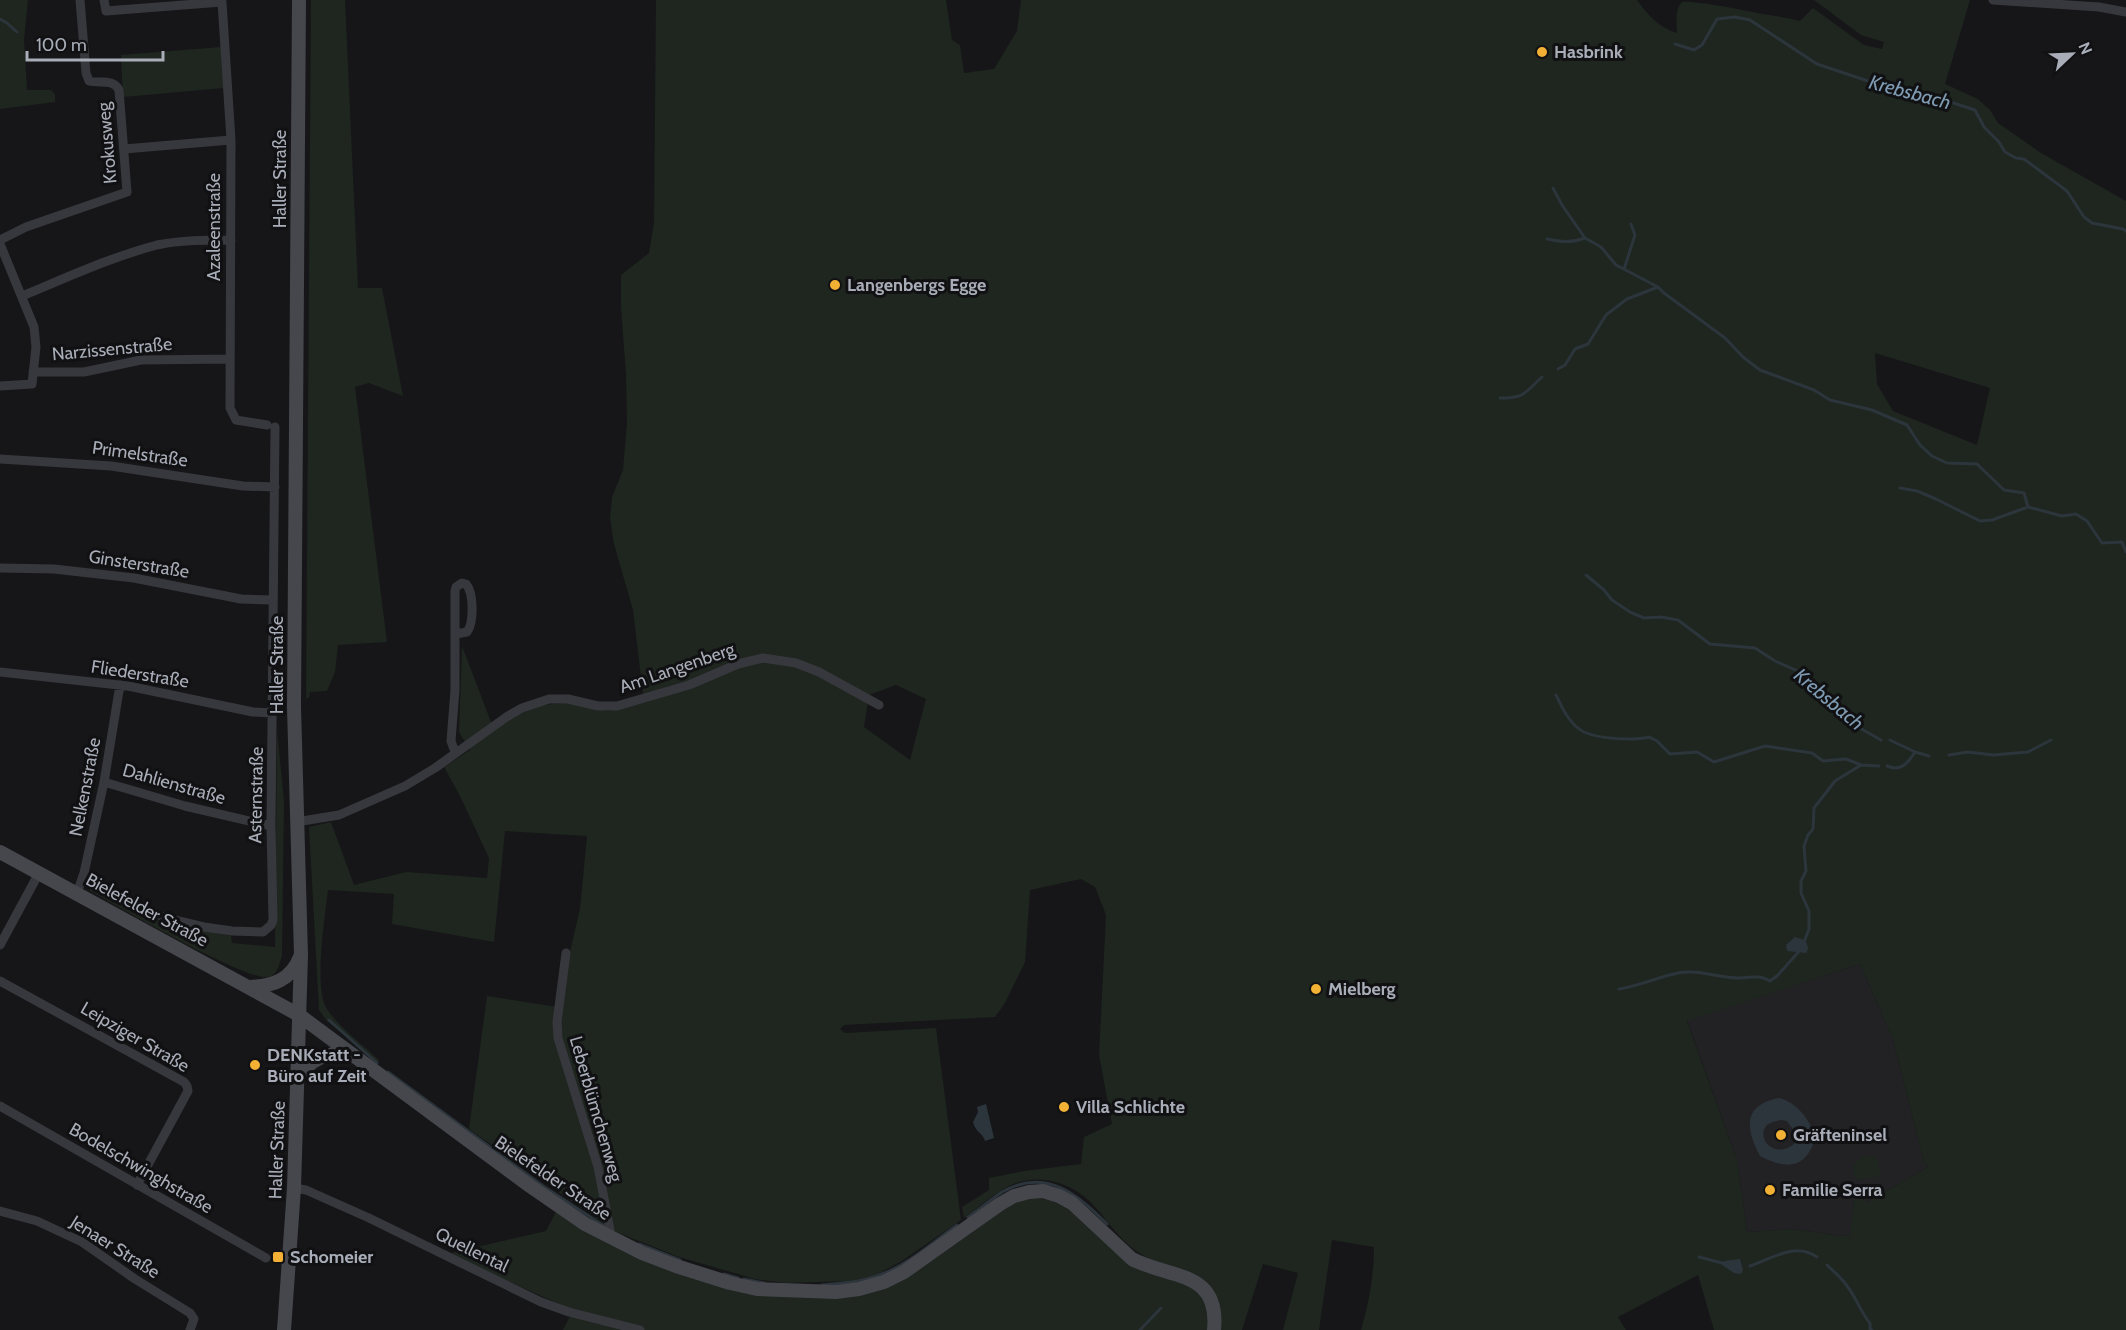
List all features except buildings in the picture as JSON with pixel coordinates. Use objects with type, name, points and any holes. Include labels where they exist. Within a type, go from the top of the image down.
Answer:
[{"type":"main road","name":"Haller Straße","points":[[284,1330],[294,1188],[301,955],[294,683],[299,0]]},
{"type":"main road","name":"Bielefelder Straße","points":[[0,852],[299,1015],[585,1224],[608,1237],[676,1266],[758,1289],[836,1292],[859,1289],[884,1282],[921,1261],[1014,1196],[1043,1191],[1072,1203],[1132,1259],[1144,1265],[1185,1276],[1198,1283],[1208,1293],[1213,1304],[1216,1315],[1214,1330]]},
{"type":"main road","points":[[250,987],[267,986],[284,980],[301,955]]},
{"type":"main road","points":[[298,1079],[304,1068],[318,1058],[330,1053],[348,1052]]},
{"type":"street","name":"Krokusweg","points":[[0,240],[26,227],[127,192],[119,90],[116,84],[110,82],[89,81],[86,73],[80,0]]},
{"type":"street","points":[[104,0],[105,11],[201,2]]},
{"type":"street","points":[[1993,0],[2099,7],[2126,12]]},
{"type":"street","name":"Azaleenstraße","points":[[201,2],[222,2],[231,140],[230,408],[236,420],[271,426]]},
{"type":"street","points":[[124,149],[231,140]]},
{"type":"street","points":[[22,296],[129,253],[158,245],[183,241],[231,240]]},
{"type":"street","points":[[0,244],[34,327],[36,346],[32,384],[0,386]]},
{"type":"street","name":"Narzissenstraße","points":[[33,372],[84,372],[141,360],[230,359]]},
{"type":"street","name":"Asternstraße","points":[[84,873],[123,899],[166,918],[232,931],[262,932],[271,925],[273,920],[275,487],[271,426]]},
{"type":"street","name":"Primelstraße","points":[[0,459],[102,465],[243,486],[275,487]]},
{"type":"street","name":"Ginsterstraße","points":[[0,568],[54,569],[134,578],[241,599],[273,600]]},
{"type":"street","points":[[455,752],[451,741],[455,690],[455,591],[456,587],[462,583],[466,584],[471,591],[471,625],[467,632],[456,634]]},
{"type":"street","name":"Am Langenberg","points":[[296,822],[339,815],[421,777],[508,716],[537,702],[549,699],[568,699],[598,706],[617,706],[689,685],[738,664],[763,658],[778,659],[803,666],[879,705]]},
{"type":"street","name":"Fliederstraße","points":[[0,672],[120,685],[253,712],[273,713]]},
{"type":"street","name":"Nelkenstraße","points":[[77,893],[84,873],[104,782],[120,685]]},
{"type":"street","name":"Dahlienstraße","points":[[104,782],[185,806],[272,826]]},
{"type":"street","points":[[0,945],[39,873]]},
{"type":"street","name":"Leberblümchenweg","points":[[566,953],[557,1022],[558,1038],[598,1167],[610,1230],[608,1237]]},
{"type":"street","name":"Leipziger Straße","points":[[0,981],[184,1082],[187,1086],[188,1091],[137,1185]]},
{"type":"street","name":"Bodelschwinghstraße","points":[[0,1106],[266,1258]]},
{"type":"street","name":"Quellental","points":[[294,1188],[306,1190],[369,1218],[541,1302],[569,1312],[640,1330]]},
{"type":"street","name":"Jenaer Straße","points":[[0,1211],[37,1221],[82,1242],[135,1279],[190,1313],[194,1318],[190,1330]]},
{"type":"shaded area","points":[[0,0],[28,0],[24,40],[27,90],[51,90],[55,94],[55,102],[0,109]]},
{"type":"shaded area","points":[[311,0],[345,0],[358,288],[382,288],[403,396],[369,383],[355,387],[387,642],[338,645],[335,672],[327,691],[310,692],[309,698],[306,698]]},
{"type":"shaded area","points":[[656,0],[946,0],[952,40],[960,45],[964,73],[994,69],[1017,31],[1021,0],[1637,0],[1654,20],[1677,33],[1677,13],[1682,2],[1721,6],[1800,21],[1813,8],[1864,45],[1882,49],[1884,42],[1861,35],[1814,0],[1970,0],[1945,84],[1978,99],[1990,110],[1998,123],[2041,153],[2126,201],[2126,1330],[1714,1330],[1698,1275],[1618,1317],[1626,1330],[1361,1330],[1370,1289],[1374,1247],[1332,1240],[1319,1330],[1283,1330],[1298,1273],[1263,1264],[1242,1330],[1219,1330],[1196,1276],[1154,1261],[1134,1250],[1087,1199],[1067,1186],[1044,1180],[1020,1182],[997,1193],[964,1218],[962,1207],[989,1190],[989,1178],[1081,1164],[1084,1137],[1112,1124],[1099,1055],[1106,915],[1095,887],[1081,879],[1030,890],[1025,962],[1005,1003],[995,1017],[844,1025],[840,1029],[845,1033],[936,1028],[961,1220],[902,1261],[874,1276],[850,1281],[786,1283],[755,1279],[679,1257],[614,1231],[469,1129],[487,996],[557,1007],[580,909],[587,836],[505,831],[494,942],[392,924],[394,894],[328,890],[321,950],[323,997],[330,1014],[379,1060],[378,1063],[327,1021],[319,1010],[309,827],[331,822],[354,885],[406,872],[487,878],[489,858],[444,767],[470,750],[459,732],[462,646],[494,730],[509,719],[541,705],[567,703],[608,711],[644,702],[633,610],[614,544],[610,518],[612,497],[623,470],[627,423],[621,275],[649,253],[654,223]],"holes":[[[1875,353],[1990,388],[1977,445],[1893,411],[1877,384]],[[896,685],[926,699],[910,760],[864,727],[869,695]],[[1860,964],[1893,1039],[1924,1162],[1928,1167],[1867,1202],[1864,1202],[1861,1189],[1855,1189],[1850,1235],[1842,1236],[1791,1229],[1747,1232],[1737,1160],[1687,1021]]]},
{"type":"shaded area","points":[[221,47],[224,88],[123,97],[121,55]]},
{"type":"shaded area","points":[[277,730],[284,801],[282,956],[276,972],[268,977],[255,975],[209,955],[89,890],[92,886],[121,903],[164,923],[231,936],[232,943],[275,947]]},
{"type":"shaded area","points":[[1795,937],[1807,943],[1806,953],[1787,951],[1786,945]]},
{"type":"shaded area","points":[[1860,964],[1893,1039],[1924,1162],[1928,1167],[1864,1203],[1863,1192],[1855,1189],[1851,1235],[1842,1236],[1791,1229],[1747,1232],[1737,1160],[1687,1020]]},
{"type":"shaded area","points":[[1778,1098],[1790,1103],[1802,1112],[1810,1125],[1813,1131],[1813,1145],[1807,1155],[1797,1163],[1778,1163],[1760,1156],[1752,1137],[1750,1120],[1758,1107]],"holes":[[[1787,1121],[1794,1131],[1795,1143],[1788,1148],[1774,1149],[1765,1141],[1764,1130],[1772,1122]]]},
{"type":"shaded area","points":[[986,1104],[994,1138],[985,1141],[973,1122],[978,1112],[977,1107]]},
{"type":"shaded area","points":[[1867,1156],[1876,1156],[1881,1176],[1857,1180],[1853,1172],[1854,1165]]},
{"type":"shaded area","points":[[1038,1198],[1066,1207],[1141,1270],[1183,1282],[1195,1288],[1207,1303],[1209,1330],[563,1330],[573,1310],[485,1271],[451,1253],[546,1231],[556,1212],[592,1234],[633,1254],[679,1272],[726,1286],[775,1295],[822,1297],[866,1292],[906,1277],[941,1255],[996,1214],[1022,1200]]},
{"type":"shaded area","points":[[1740,1259],[1743,1270],[1741,1274],[1734,1273],[1722,1265],[1724,1261]]},
{"type":"waterway","name":"Krebsbach","points":[[1675,44],[1694,50],[1702,45],[1717,19],[1735,17],[1750,20],[1817,64],[1898,91],[1926,94],[1975,110],[1984,127],[1999,142],[2005,152],[2016,158],[2024,159],[2067,191],[2084,217],[2092,223],[2126,231]]},
{"type":"waterway","points":[[0,19],[17,32]]},
{"type":"waterway","name":"Krebsbach","points":[[1553,188],[1585,238],[1601,247],[1616,265],[1658,287],[1725,338],[1743,357],[1760,370],[1814,390],[1830,400],[1872,410],[1907,425],[1920,445],[1932,456],[1947,463],[1977,464],[2004,490],[2024,493],[2028,507]]},
{"type":"waterway","name":"Krebsbach","points":[[1624,269],[1635,235],[1631,224]]},
{"type":"waterway","name":"Krebsbach","points":[[1547,239],[1566,242],[1585,238]]},
{"type":"waterway","name":"Krebsbach","points":[[1558,369],[1565,365],[1575,349],[1588,344],[1606,315],[1627,299],[1658,287]]},
{"type":"waterway","name":"Krebsbach","points":[[1500,398],[1520,396],[1542,377]]},
{"type":"waterway","name":"Krebsbach","points":[[1900,488],[1917,491],[1980,521],[1992,520],[2028,507],[2062,516],[2076,514],[2087,521],[2102,543],[2122,542],[2126,552]]},
{"type":"waterway","name":"Krebsbach","points":[[1586,575],[1612,600],[1630,612],[1644,618],[1661,617],[1678,620],[1710,644],[1755,648],[1775,661],[1807,675],[1858,727],[1881,740]]},
{"type":"waterway","name":"Krebsbach","points":[[1556,695],[1571,721],[1584,732],[1616,739],[1649,737],[1657,741],[1670,754],[1697,752],[1714,762],[1765,746],[1812,753],[1823,761],[1846,759],[1861,765]]},
{"type":"waterway","name":"Krebsbach","points":[[1890,740],[1929,756]]},
{"type":"waterway","name":"Krebsbach","points":[[1949,755],[1968,752],[1993,755],[2028,752],[2051,740]]},
{"type":"waterway","name":"Krebsbach","points":[[1887,766],[1900,767],[1907,763],[1915,752]]},
{"type":"waterway","name":"Krebsbach","points":[[1804,942],[1809,929],[1809,911],[1801,893],[1801,881],[1806,871],[1804,846],[1813,829],[1814,808],[1835,781],[1861,765],[1879,766]]},
{"type":"waterway","name":"Krebsbach","points":[[1619,989],[1686,972],[1731,978],[1758,977],[1770,981],[1802,948]]},
{"type":"waterway","points":[[329,1020],[377,1063]]},
{"type":"waterway","points":[[388,1072],[543,1186],[604,1226]]},
{"type":"waterway","points":[[968,1217],[1002,1192],[1033,1182],[1060,1187],[1084,1203],[1107,1224]]},
{"type":"waterway","points":[[822,1285],[875,1277],[892,1270],[957,1225]]},
{"type":"waterway","points":[[639,1244],[680,1260]]},
{"type":"waterway","points":[[1750,1266],[1792,1251],[1809,1253],[1817,1257]]},
{"type":"waterway","points":[[1699,1257],[1726,1264]]},
{"type":"waterway","points":[[1827,1265],[1850,1290],[1872,1330]]},
{"type":"waterway","points":[[724,1274],[738,1278]]},
{"type":"waterway","points":[[744,1279],[764,1283]]},
{"type":"waterway","points":[[1140,1330],[1161,1308]]},
{"type":"place","name":"Hasbrink","points":[[1542,52]]},
{"type":"place","name":"Langenbergs Egge","points":[[835,285]]},
{"type":"place","name":"Mielberg","points":[[1316,989]]},
{"type":"place","name":"DENKstatt - Büro auf Zeit","points":[[255,1065]]},
{"type":"place","name":"Villa Schlichte","points":[[1064,1107]]},
{"type":"place","name":"Gräfteninsel","points":[[1781,1135]]},
{"type":"place","name":"Familie Serra","points":[[1770,1190]]},
{"type":"place","name":"Schomeier","points":[[278,1257]]}]
